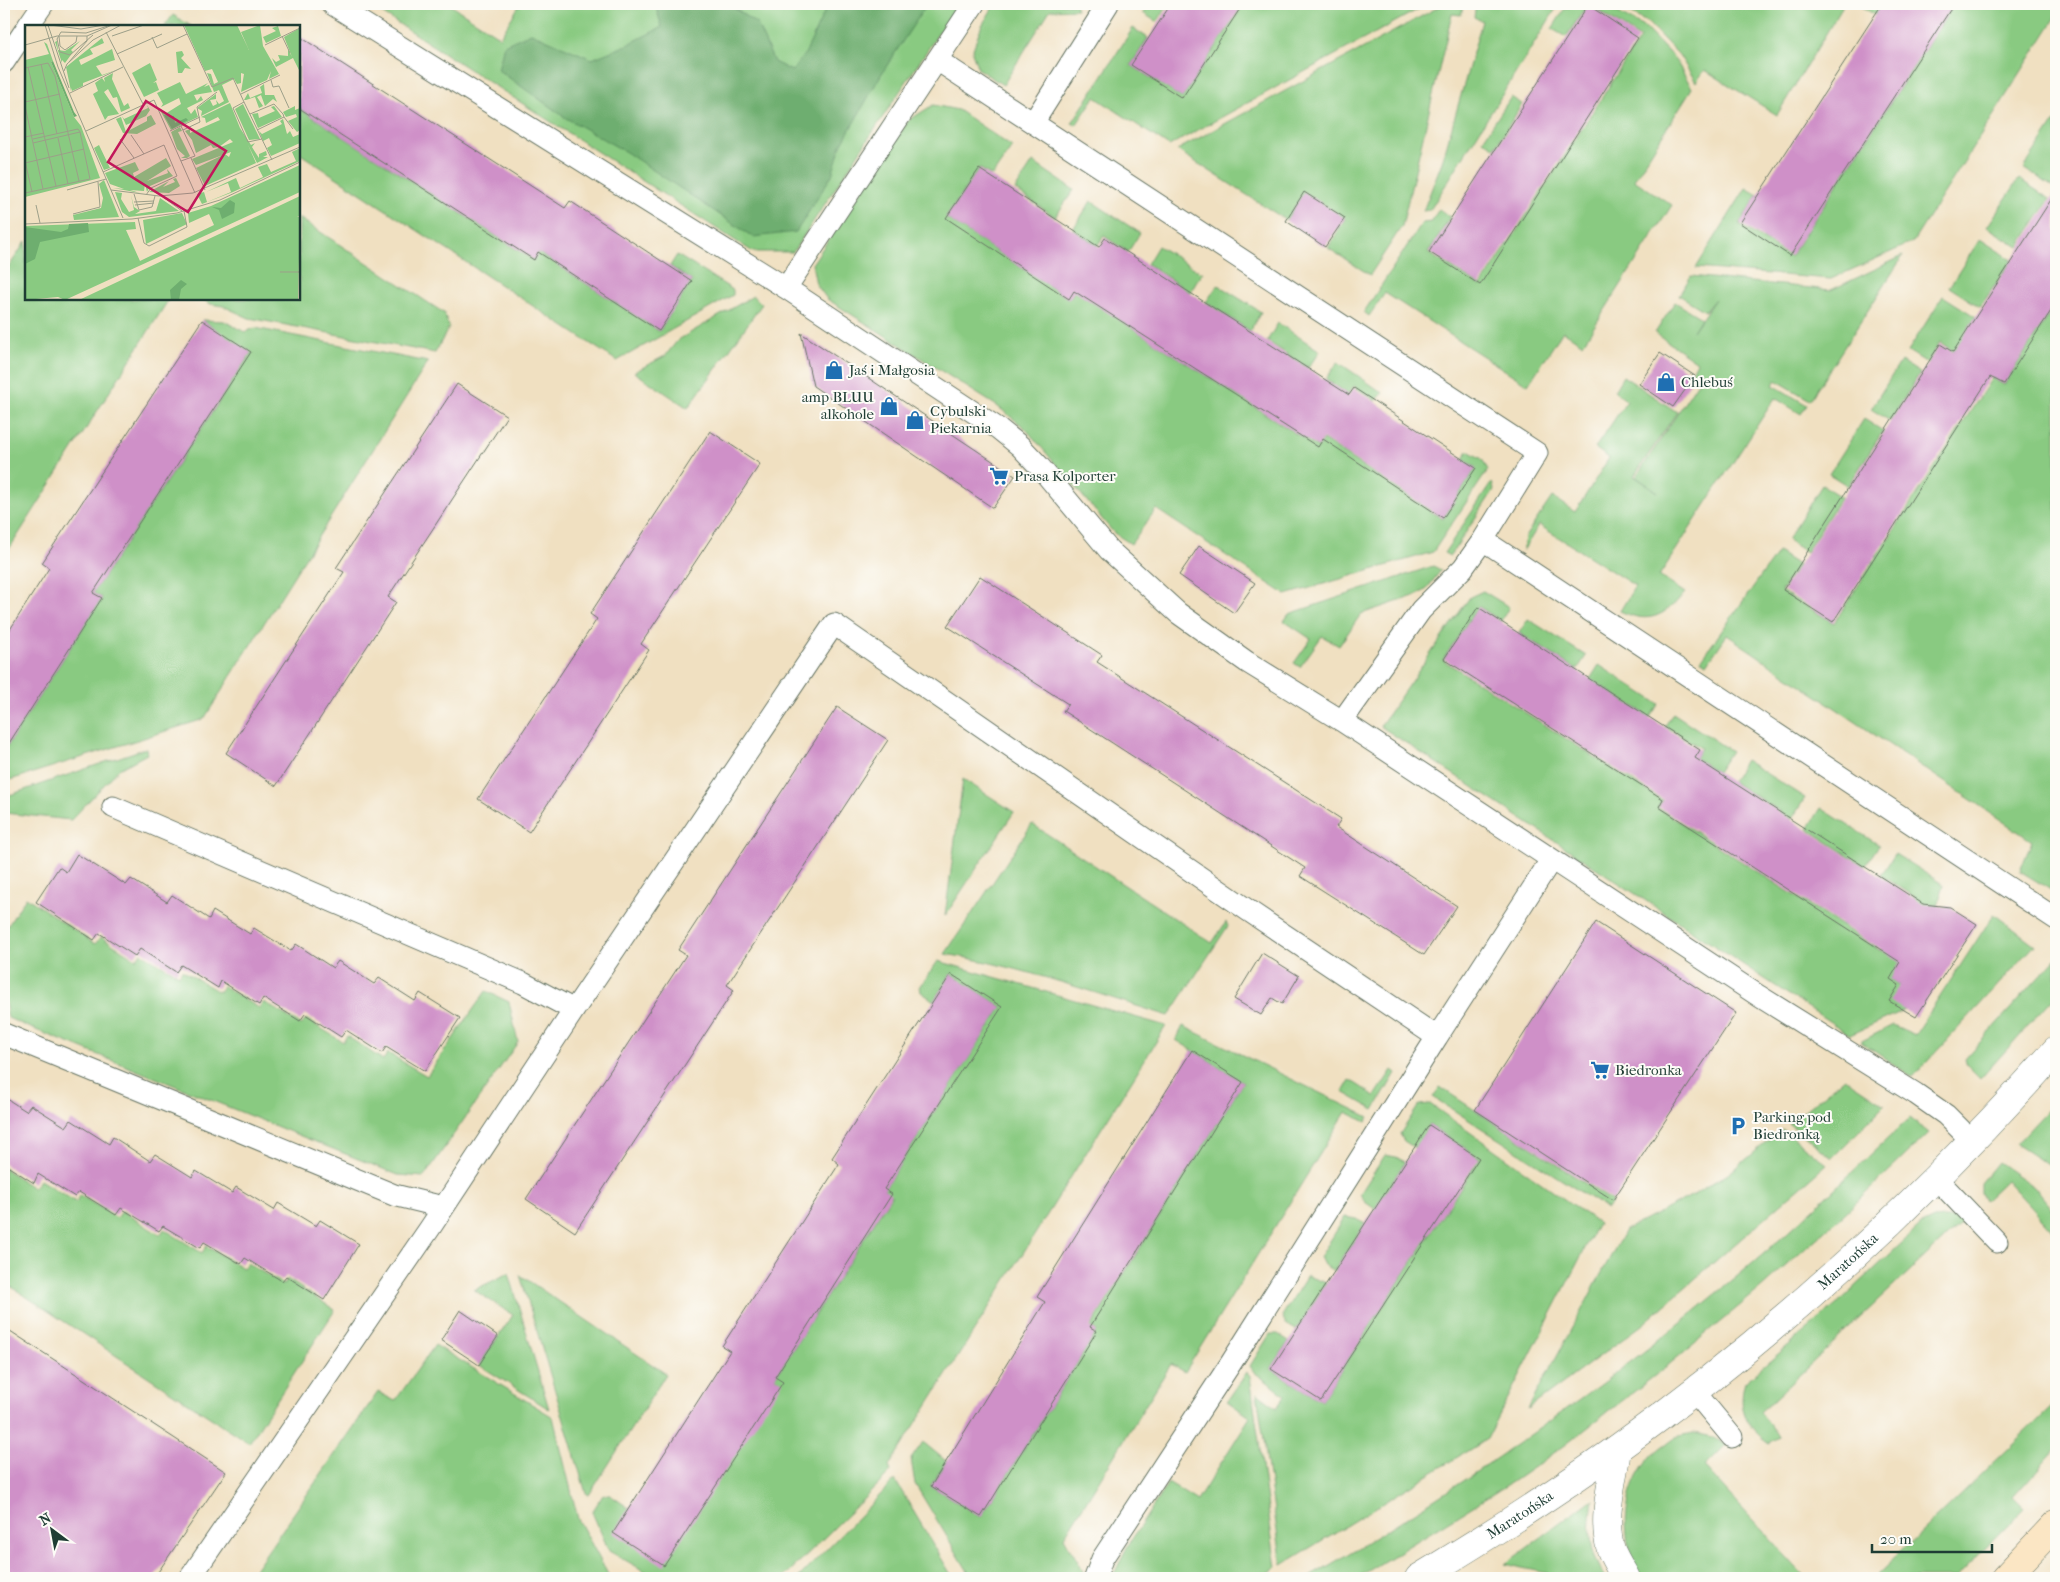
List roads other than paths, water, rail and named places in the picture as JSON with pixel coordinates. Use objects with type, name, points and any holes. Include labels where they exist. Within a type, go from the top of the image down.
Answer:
[{"type":"main road","points":[[2005,1578],[2056,1524]]},
{"type":"street","name":"Maratońska","points":[[1419,1578],[1530,1508],[1617,1449],[1694,1391],[1829,1278],[1936,1178],[2056,1050]]},
{"type":"street","points":[[1617,1449],[1608,1506],[1608,1527],[1611,1550],[1626,1578]]},
{"type":"lane","points":[[29,25],[43,4]]},
{"type":"lane","points":[[332,4],[786,288],[999,429],[1020,446],[1039,466],[1109,550],[1166,604],[1247,662],[1342,721],[1804,1026],[1916,1094],[1946,1114],[1971,1140]]},
{"type":"lane","points":[[786,288],[974,4]]},
{"type":"lane","points":[[1033,123],[1108,4]]},
{"type":"lane","points":[[4,62],[25,31]]},
{"type":"lane","points":[[937,60],[1537,453],[1483,540],[1463,568],[1420,610],[1342,721]]},
{"type":"lane","points":[[1483,540],[2056,919]]},
{"type":"lane","points":[[190,1578],[443,1207],[834,624],[1249,911],[1437,1037]]},
{"type":"lane","points":[[114,807],[523,983],[574,1010]]},
{"type":"lane","points":[[1095,1578],[1102,1559],[1231,1362],[1551,860]]},
{"type":"lane","points":[[4,1034],[394,1195],[443,1207]]},
{"type":"lane","points":[[1936,1178],[1997,1242]]},
{"type":"lane","points":[[1694,1391],[1732,1437]]},
{"type":"place","name":"Jaś i Małgosia","points":[[834,370]]},
{"type":"place","name":"Chlebuś","points":[[1666,382]]},
{"type":"place","name":"amp BLUU alkohole","points":[[889,406]]},
{"type":"place","name":"Cybulski Piekarnia","points":[[915,420]]},
{"type":"place","name":"Prasa Kolporter","points":[[999,476]]},
{"type":"place","name":"Biedronka","points":[[1600,1070]]},
{"type":"place","name":"Parking pod Biedronką","points":[[1738,1126]]}]
